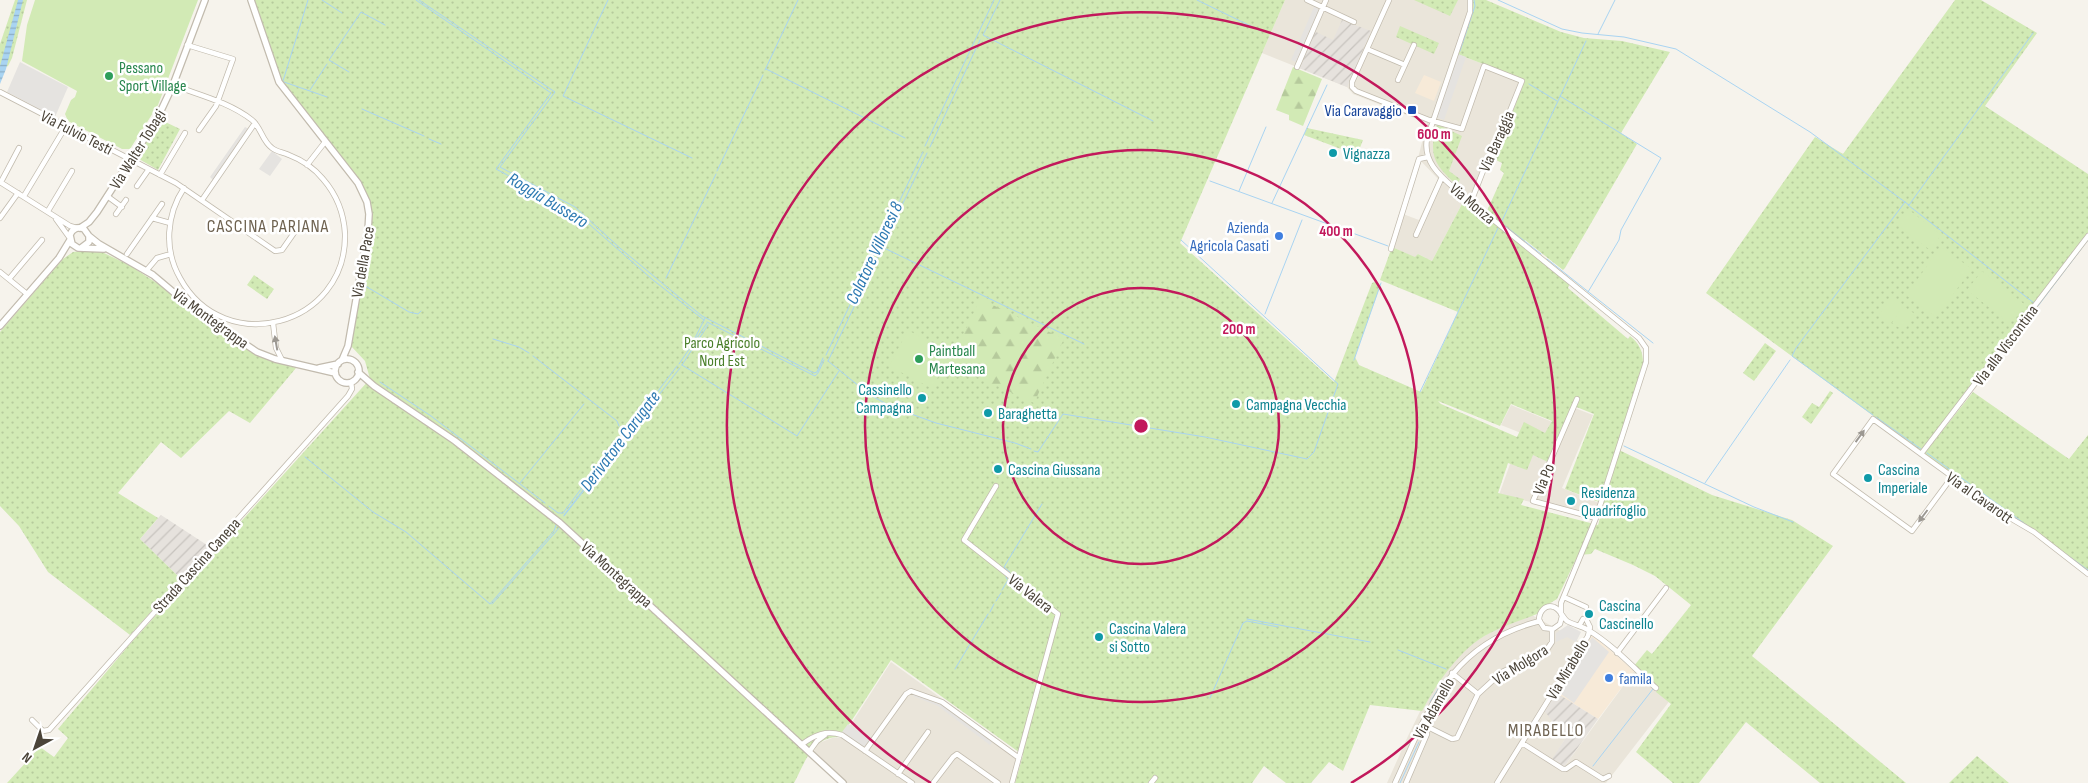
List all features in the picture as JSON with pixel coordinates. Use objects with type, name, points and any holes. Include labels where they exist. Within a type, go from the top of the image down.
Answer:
[{"type":"street","name":"Via Walter Tobagi","points":[[79,228],[97,212],[157,119],[205,0]]},
{"type":"street","name":"Via della Pace","points":[[251,0],[278,80],[358,183],[368,210],[368,231],[347,348],[340,362]]},
{"type":"street","points":[[1308,0],[1354,22]]},
{"type":"street","points":[[1297,67],[1326,0]]},
{"type":"street","points":[[1389,0],[1352,82],[1354,90],[1432,121]]},
{"type":"street","points":[[1390,249],[1419,159],[1428,157],[1426,144],[1432,121],[1470,12],[1470,0]]},
{"type":"street","points":[[187,45],[233,60],[217,102],[199,130]]},
{"type":"street","points":[[1398,80],[1414,45]]},
{"type":"street","points":[[1368,49],[1405,65]]},
{"type":"street","name":"Via Baraggia","points":[[1432,121],[1462,129],[1484,66],[1522,81],[1471,202]]},
{"type":"street","points":[[172,85],[237,110],[256,123],[271,148],[308,165],[324,180],[338,204],[345,230],[343,254],[335,277],[319,299],[300,313],[273,323],[237,322],[222,317],[206,308],[195,299],[184,285],[175,269],[171,254],[170,224],[175,203],[184,188]]},
{"type":"street","name":"Via Fulvio Testi","points":[[1,94],[184,188],[275,251],[282,250],[296,230]]},
{"type":"street","points":[[202,200],[256,123]]},
{"type":"street","points":[[24,196],[66,126]]},
{"type":"street","points":[[160,175],[185,133]]},
{"type":"street","points":[[308,165],[325,142]]},
{"type":"street","points":[[19,148],[0,182],[70,226],[79,228],[89,234],[89,242],[59,258]]},
{"type":"street","name":"Via Monza","points":[[1428,157],[1442,177],[1639,338],[1647,352],[1646,362],[1596,518]]},
{"type":"street","points":[[137,186],[149,169]]},
{"type":"street","points":[[50,213],[72,171]]},
{"type":"street","points":[[1416,236],[1442,177]]},
{"type":"street","points":[[0,218],[18,193]]},
{"type":"street","points":[[107,196],[122,207]]},
{"type":"street","points":[[116,214],[126,200]]},
{"type":"street","points":[[127,254],[162,204]]},
{"type":"street","name":"Via Walter Tobagi","points":[[89,234],[97,212]]},
{"type":"street","points":[[50,213],[70,238],[72,244],[80,248]]},
{"type":"street","points":[[152,218],[170,224]]},
{"type":"street","points":[[0,326],[59,258],[73,230],[79,228]]},
{"type":"street","name":"Via Montegrappa","points":[[89,234],[97,243],[146,270],[197,312],[260,353],[283,361],[335,373]]},
{"type":"street","name":"Via alla Viscontina","points":[[1921,454],[2088,236]]},
{"type":"street","points":[[9,279],[42,240]]},
{"type":"street","name":"Via Montegrappa","points":[[80,248],[95,247],[111,251]]},
{"type":"street","points":[[146,270],[157,258],[171,254]]},
{"type":"street","points":[[0,272],[27,294]]},
{"type":"street","points":[[273,323],[276,348],[283,361]]},
{"type":"street","name":"Via della Pace","points":[[349,337],[352,354],[356,363]]},
{"type":"street","points":[[348,359],[356,363],[358,372],[353,381],[341,382],[335,373],[340,362],[348,359]]},
{"type":"street","name":"Via Montegrappa","points":[[317,368],[340,362]]},
{"type":"street","name":"Via Montegrappa","points":[[358,372],[374,386],[430,422],[556,520],[678,630],[842,783]]},
{"type":"street","name":"Via Montegrappa","points":[[353,381],[374,386]]},
{"type":"street","name":"Strada Cascina Canepa","points":[[32,720],[44,731],[49,730],[348,396],[352,390],[353,381]]},
{"type":"street","name":"Via Po","points":[[1578,399],[1533,501],[1596,518]]},
{"type":"street","name":"Via al Cavarott","points":[[1952,478],[1912,531],[1833,474],[1873,419],[2004,515],[2034,532],[2088,574]]},
{"type":"street","name":"Via Valera","points":[[996,486],[964,540],[1058,614],[1012,783]]},
{"type":"street","points":[[1564,597],[1551,607],[1541,611],[1540,621],[1544,628],[1552,629],[1559,625],[1564,597],[1596,518]]},
{"type":"street","points":[[1617,653],[1666,588]]},
{"type":"street","points":[[1564,597],[1586,607]]},
{"type":"street","points":[[1551,607],[1556,608],[1561,615]]},
{"type":"street","name":"Via Mirabello","points":[[1561,615],[1589,631]]},
{"type":"street","name":"Via Mirabello","points":[[1579,626],[1585,620],[1589,631]]},
{"type":"street","name":"Via Adamello","points":[[1395,783],[1428,712],[1452,673],[1469,656],[1493,639],[1519,626],[1540,621]]},
{"type":"street","name":"Via Mirabello","points":[[1559,625],[1572,623]]},
{"type":"street","name":"Via Molgora","points":[[1430,728],[1450,738],[1456,738],[1478,694],[1502,672],[1546,651],[1553,641],[1552,629]]},
{"type":"street","points":[[1589,631],[1656,688]]},
{"type":"street","name":"Via Mirabello","points":[[1498,783],[1589,631]]},
{"type":"street","name":"Via Molgora","points":[[1452,673],[1478,694]]},
{"type":"street","points":[[866,751],[905,694],[913,691],[942,702],[1019,758]]},
{"type":"street","points":[[898,774],[928,732]]},
{"type":"street","points":[[809,752],[818,739],[828,733]]},
{"type":"street","points":[[801,745],[813,736],[828,733],[842,735],[912,783]]},
{"type":"street","points":[[1406,783],[1427,734]]},
{"type":"street","points":[[1522,743],[1563,769],[1566,770],[1576,762],[1603,780],[1609,776]]},
{"type":"street","points":[[933,783],[953,756],[957,754],[998,783]]},
{"type":"street","points":[[1151,783],[1155,778]]},
{"type":"shaded area","points":[[1285,0],[1471,0],[1472,9],[1457,54],[1525,80],[1494,159],[1490,167],[1487,166],[1473,202],[1463,202],[1432,261],[1418,254],[1416,258],[1392,247],[1403,214],[1419,220],[1438,179],[1418,158],[1427,123],[1353,94],[1347,87],[1262,53]]},
{"type":"shaded area","points":[[1314,7],[1319,9],[1296,62],[1291,60]]},
{"type":"shaded area","points":[[1342,20],[1371,31],[1347,87],[1299,68],[1314,31],[1333,40]]},
{"type":"shaded area","points":[[1458,54],[1466,57],[1444,120],[1436,117]]},
{"type":"shaded area","points":[[20,62],[68,87],[55,117],[7,92]]},
{"type":"shaded area","points":[[1424,75],[1441,82],[1434,101],[1415,93]]},
{"type":"shaded area","points":[[245,127],[249,129],[213,180],[210,177]]},
{"type":"shaded area","points":[[272,151],[282,159],[270,176],[259,169]]},
{"type":"shaded area","points":[[1511,405],[1562,426],[1572,407],[1593,415],[1562,488],[1599,503],[1596,516],[1499,495],[1521,433],[1501,425]]},
{"type":"shaded area","points":[[161,515],[210,547],[181,579],[140,539]]},
{"type":"shaded area","points":[[1530,614],[1584,644],[1565,739],[1553,759],[1564,767],[1637,667],[1671,699],[1606,783],[1387,783],[1431,689],[1467,647],[1503,624]]},
{"type":"shaded area","points":[[1568,625],[1581,632],[1576,642],[1567,637],[1556,642],[1556,633]]},
{"type":"shaded area","points":[[1590,636],[1594,636],[1634,671],[1598,719],[1555,692]]},
{"type":"shaded area","points":[[1592,637],[1609,652],[1574,703],[1558,692]]},
{"type":"shaded area","points":[[891,662],[1021,756],[1014,783],[838,783],[810,757],[819,743],[832,738],[842,738]]},
{"type":"shaded area","points":[[914,691],[934,698],[994,740],[990,745],[938,706],[913,696]]},
{"type":"shaded area","points":[[1555,692],[1598,719],[1564,767],[1552,759],[1565,739],[1544,710]]},
{"type":"shaded area","points":[[848,724],[870,739],[863,748],[842,732]]},
{"type":"green space","points":[[15,0],[27,0],[12,58],[8,66],[0,69],[0,44]]},
{"type":"green space","name":"Pessano Sport Village","points":[[35,0],[198,0],[158,105],[130,149],[122,149],[68,121],[65,114],[77,91],[22,61],[27,25]]},
{"type":"green space","name":"Parco Agricolo Nord Est","points":[[253,0],[1285,0],[1180,243],[1334,382],[1372,283],[1375,282],[1379,287],[1378,292],[1355,357],[1359,365],[1421,392],[1458,312],[1380,280],[1392,247],[1415,257],[1418,254],[1432,261],[1463,202],[1481,216],[1486,213],[1504,173],[1500,170],[1502,163],[1494,159],[1525,80],[1457,54],[1472,9],[1471,0],[1486,0],[1561,32],[1584,38],[1622,41],[1670,52],[1621,133],[1637,144],[1565,268],[1563,270],[1525,240],[1524,243],[1570,283],[1568,288],[1628,339],[1630,336],[1636,341],[1640,348],[1643,363],[1617,449],[1712,495],[1792,520],[1833,546],[1752,656],[1906,783],[1820,783],[1746,722],[1699,783],[1673,783],[1636,752],[1671,704],[1656,692],[1658,687],[1633,667],[1647,650],[1652,654],[1691,605],[1655,576],[1595,549],[1591,554],[1578,555],[1557,599],[1542,608],[1537,614],[1496,630],[1479,640],[1459,657],[1442,678],[1422,711],[1370,705],[1343,771],[1329,762],[1311,783],[1286,783],[1264,766],[1252,783],[1015,783],[1023,755],[891,660],[841,737],[831,738],[817,745],[806,759],[794,783],[7,783],[40,747],[54,757],[68,738],[58,729],[130,644],[370,379],[365,361],[351,346],[352,327],[372,221],[369,198],[361,183],[322,136],[282,81]],"holes":[[[1438,401],[1500,426],[1511,404],[1552,421],[1545,433],[1524,422],[1517,437]],[[1574,406],[1594,414],[1565,489],[1604,504],[1598,525],[1521,505],[1524,499],[1498,493],[1508,463],[1527,470],[1533,455],[1550,463]]]},
{"type":"green space","points":[[1414,0],[1458,0],[1450,16]]},
{"type":"green space","points":[[1955,0],[1981,0],[2037,33],[1985,106],[2088,174],[2088,234],[1921,451],[1706,293],[1815,137],[1843,154]]},
{"type":"green space","points":[[1400,26],[1439,43],[1434,54],[1396,37]]},
{"type":"green space","points":[[1293,67],[1322,79],[1303,126],[1289,120],[1289,115],[1276,110]]},
{"type":"green space","points":[[159,119],[180,129],[158,170],[139,159],[141,150]]},
{"type":"green space","points":[[1437,124],[1462,136],[1449,171],[1460,179],[1457,185],[1443,171],[1435,159],[1433,144]]},
{"type":"green space","points":[[1307,128],[1363,140],[1357,155],[1304,135]]},
{"type":"green space","points":[[1908,209],[1941,235],[1930,250],[1896,224]]},
{"type":"green space","points":[[1941,247],[1972,269],[1936,317],[1906,295]]},
{"type":"green space","points":[[91,250],[104,253],[129,265],[166,289],[192,312],[261,357],[296,368],[250,423],[229,411],[181,458],[161,442],[118,493],[158,518],[140,539],[181,579],[130,635],[48,572],[19,526],[0,506],[0,332],[63,259],[73,252]]},
{"type":"green space","points":[[1982,271],[2024,304],[2009,323],[1967,290]]},
{"type":"green space","points":[[254,275],[274,289],[267,299],[247,285]]},
{"type":"green space","points":[[1890,298],[1902,306],[1891,323],[1879,315]]},
{"type":"green space","points":[[980,299],[1064,339],[1034,403],[950,364]]},
{"type":"green space","points":[[1903,306],[1915,314],[1904,331],[1892,323]]},
{"type":"green space","name":"Paintball Martesana","points":[[908,330],[948,353],[933,389],[889,366]]},
{"type":"green space","points":[[1765,343],[1776,351],[1754,381],[1743,373]]},
{"type":"green space","points":[[1830,391],[1833,393],[1811,424],[1802,417],[1812,403],[1819,407]]},
{"type":"green space","points":[[1973,392],[2069,459],[2088,435],[2088,573],[1924,454]]},
{"type":"green space","points":[[1977,756],[2009,783],[1949,783]]},
{"type":"water","points":[[18,0],[23,0],[6,69],[0,84],[0,66]]},
{"type":"waterway","points":[[283,81],[308,0]]},
{"type":"waterway","points":[[322,0],[342,13]]},
{"type":"waterway","name":"Roggia Bussero","points":[[416,0],[551,93],[496,169],[574,211],[653,280],[704,320]]},
{"type":"waterway","name":"Roggia Bussero","points":[[419,0],[555,92],[500,167],[575,207],[621,249],[702,316],[814,373],[817,372],[823,358]]},
{"type":"waterway","points":[[608,0],[563,96],[692,158]]},
{"type":"waterway","points":[[765,70],[798,0]]},
{"type":"waterway","name":"Colatore Villoresi 8","points":[[925,146],[994,0]]},
{"type":"waterway","points":[[1000,0],[983,35],[1153,121]]},
{"type":"waterway","points":[[1197,0],[1261,31]]},
{"type":"waterway","points":[[1460,51],[1475,6],[1474,0]]},
{"type":"waterway","points":[[1498,0],[1562,29],[1624,37],[1676,49],[1810,132],[1909,205],[2033,33]]},
{"type":"waterway","points":[[1598,34],[1615,0]]},
{"type":"waterway","points":[[349,72],[329,60],[361,12],[385,25]]},
{"type":"waterway","points":[[930,147],[980,40]]},
{"type":"waterway","points":[[1501,223],[1586,41]]},
{"type":"waterway","points":[[310,90],[327,64]]},
{"type":"waterway","points":[[766,69],[905,138]]},
{"type":"waterway","points":[[717,171],[763,75]]},
{"type":"waterway","points":[[284,82],[327,97]]},
{"type":"waterway","points":[[1529,84],[1557,101]]},
{"type":"waterway","points":[[1272,203],[1327,85]]},
{"type":"waterway","points":[[1560,96],[1661,158],[1621,230],[1619,240],[1588,292]]},
{"type":"waterway","points":[[362,109],[424,136]]},
{"type":"waterway","points":[[1239,191],[1266,127]]},
{"type":"waterway","points":[[429,139],[441,144]]},
{"type":"waterway","name":"Colatore Villoresi 8","points":[[826,355],[923,152]]},
{"type":"waterway","points":[[927,153],[882,247],[1084,344]]},
{"type":"waterway","points":[[666,278],[716,174]]},
{"type":"waterway","points":[[1210,181],[1388,246]]},
{"type":"waterway","points":[[1873,415],[1792,356],[1796,348],[1905,202]]},
{"type":"waterway","points":[[1908,205],[2034,303]]},
{"type":"waterway","points":[[1265,314],[1302,220]]},
{"type":"waterway","points":[[1499,221],[1541,254]]},
{"type":"waterway","points":[[1420,392],[1498,228]]},
{"type":"waterway","points":[[1034,451],[1038,452],[1063,414],[1205,437],[1307,459],[1314,452],[1338,384],[1181,240]]},
{"type":"waterway","points":[[2038,306],[2088,240]]},
{"type":"waterway","points":[[828,361],[880,253]]},
{"type":"waterway","points":[[1547,259],[1653,343]]},
{"type":"waterway","points":[[1354,360],[1381,283]]},
{"type":"waterway","points":[[362,284],[409,312],[418,314],[421,311]]},
{"type":"waterway","points":[[695,338],[705,318]]},
{"type":"waterway","name":"Colatore Villoresi 8","points":[[707,322],[815,376],[824,360]]},
{"type":"waterway","name":"Derivatore Carugate","points":[[679,364],[707,323]]},
{"type":"waterway","name":"Derivatore Carugate","points":[[682,365],[708,325]]},
{"type":"waterway","points":[[493,339],[519,347],[529,353]]},
{"type":"waterway","points":[[533,356],[617,421],[619,426]]},
{"type":"waterway","points":[[1705,483],[1790,360]]},
{"type":"waterway","points":[[828,361],[870,395],[892,407],[936,423],[1015,443],[1031,449]]},
{"type":"waterway","points":[[682,365],[797,436],[839,371]]},
{"type":"waterway","name":"Derivatore Carugate","points":[[564,515],[677,366]]},
{"type":"waterway","name":"Derivatore Carugate","points":[[564,516],[680,368]]},
{"type":"waterway","points":[[380,382],[431,416],[545,503]]},
{"type":"waterway","points":[[520,483],[584,404]]},
{"type":"waterway","points":[[1876,417],[1921,449]]},
{"type":"waterway","name":"Derivatore Carugate","points":[[549,506],[558,513],[563,513],[623,433],[622,431]]},
{"type":"waterway","points":[[1624,446],[1754,507],[1793,522]]},
{"type":"waterway","points":[[1927,453],[2028,526]]},
{"type":"waterway","points":[[305,457],[373,512],[406,532],[490,604],[554,531],[556,525]]},
{"type":"waterway","points":[[1010,572],[1004,567],[1042,504]]},
{"type":"waterway","points":[[492,604],[559,528]]},
{"type":"waterway","points":[[2059,549],[2088,570]]},
{"type":"waterway","points":[[1002,590],[1008,580]]},
{"type":"waterway","points":[[996,601],[1001,593]]},
{"type":"waterway","points":[[990,612],[994,604]]},
{"type":"waterway","points":[[955,669],[988,614]]},
{"type":"waterway","points":[[1247,619],[1370,642]]},
{"type":"waterway","points":[[1210,698],[1243,623],[1247,621],[1278,627]]},
{"type":"waterway","points":[[1398,650],[1446,669]]},
{"type":"waterway","points":[[1430,702],[1443,681]]},
{"type":"waterway","points":[[1593,766],[1653,689]]},
{"type":"waterway","points":[[1421,738],[1425,728]]},
{"type":"waterway","points":[[1400,783],[1419,742]]},
{"type":"place","name":"Pessano Sport Village","points":[[109,76]]},
{"type":"place","name":"Via Caravaggio","points":[[1412,110]]},
{"type":"place","name":"Vignazza","points":[[1333,153]]},
{"type":"place","name":"Azienda Agricola Casati","points":[[1279,236]]},
{"type":"place","name":"Paintball Martesana","points":[[919,359]]},
{"type":"place","name":"Cassinello Campagna","points":[[922,398]]},
{"type":"place","name":"Campagna Vecchia","points":[[1236,404]]},
{"type":"place","name":"Baraghetta","points":[[988,413]]},
{"type":"place","name":"Cascina Giussana","points":[[998,469]]},
{"type":"place","name":"Cascina Imperiale","points":[[1868,478]]},
{"type":"place","name":"Residenza Quadrifoglio","points":[[1571,501]]},
{"type":"place","name":"Cascina Cascinello","points":[[1589,614]]},
{"type":"place","name":"Cascina Valera si Sotto","points":[[1099,637]]},
{"type":"place","name":"famila","points":[[1609,678]]},
{"type":"district","name":"CASCINA PARIANA","points":[[268,226]]},
{"type":"district","name":"MIRABELLO","points":[[1546,730]]}]
